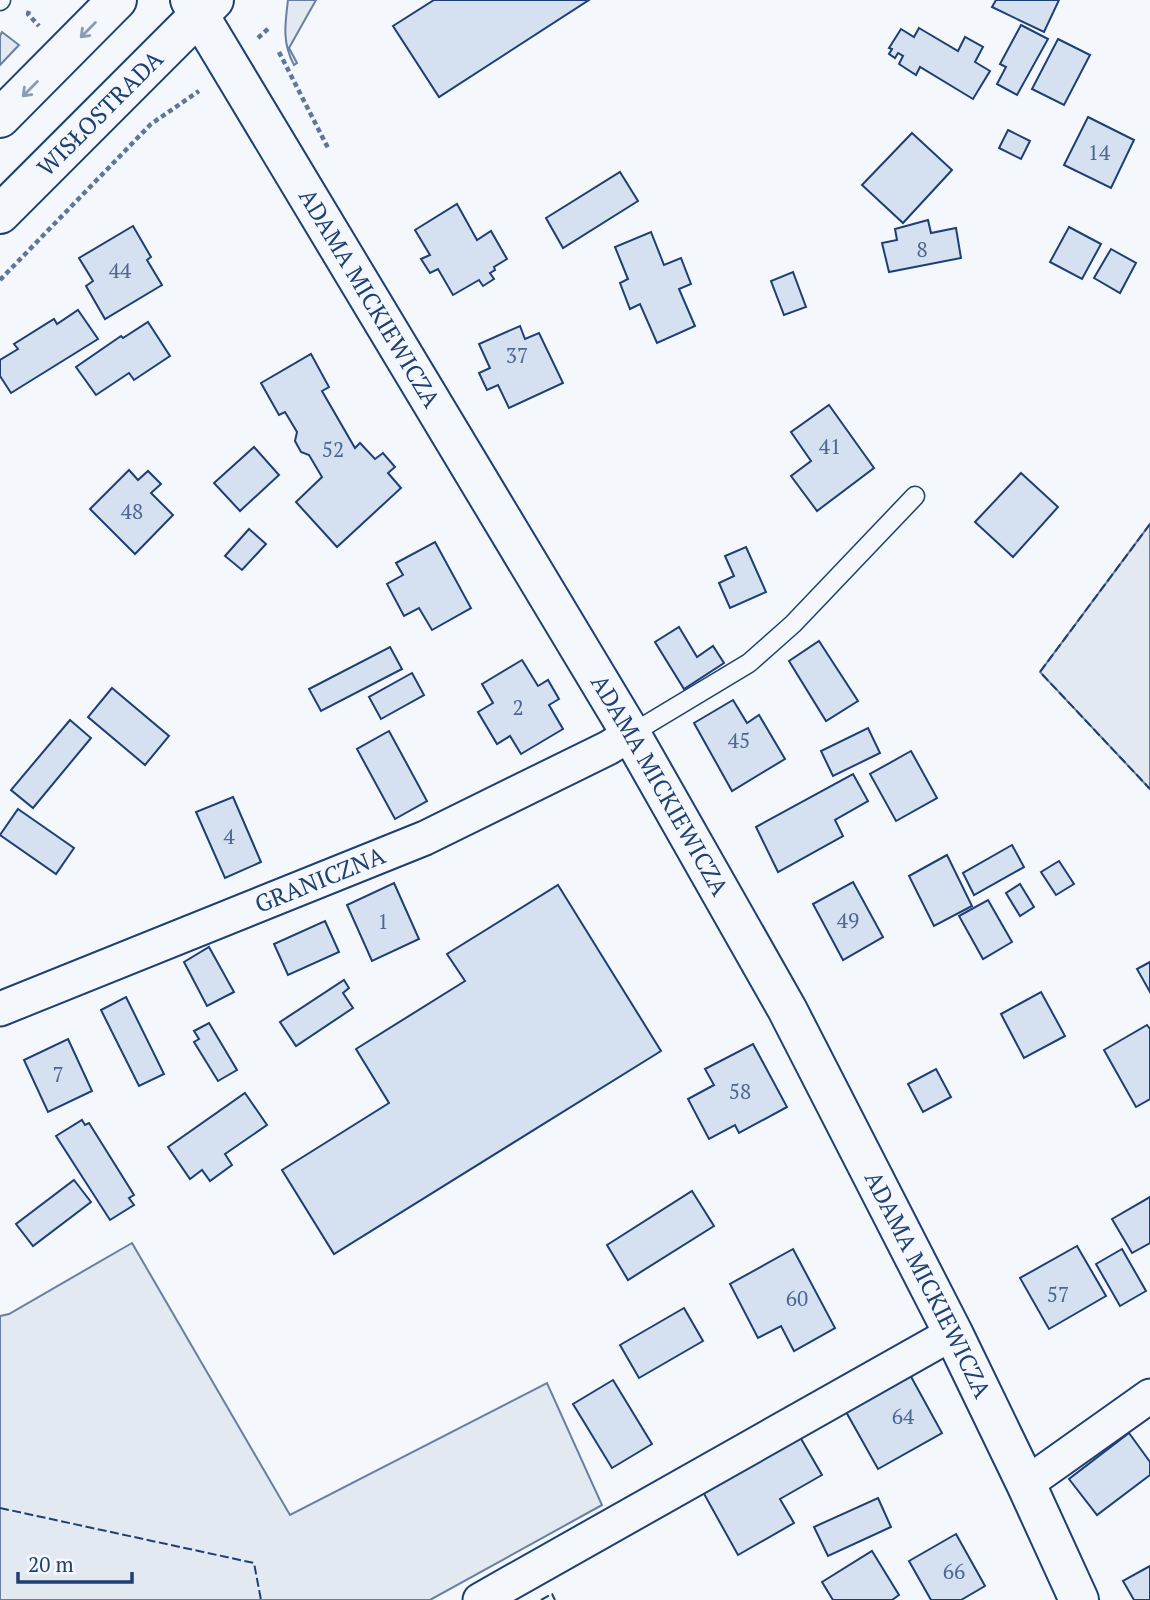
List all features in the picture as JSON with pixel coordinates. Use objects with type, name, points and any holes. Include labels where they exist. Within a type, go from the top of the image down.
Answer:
[{"type":"street","points":[[0,118],[117,0]]},
{"type":"street","name":"WISŁOSTRADA","points":[[0,214],[201,5]]},
{"type":"street","name":"ADAMA MICKIEWICZA","points":[[201,5],[632,734],[787,1009],[953,1333],[1079,1600]]},
{"type":"street","name":"GRANICZNA","points":[[0,1009],[425,838],[632,734]]},
{"type":"street","points":[[480,1600],[953,1333]]},
{"type":"street","points":[[1026,1484],[1150,1396]]},
{"type":"lane","points":[[632,734],[749,663],[793,624],[915,496]]},
{"type":"path","points":[[31,0],[28,13],[37,23]]},
{"type":"path","points":[[0,280],[151,124],[192,98]]},
{"type":"shaded area","points":[[288,0],[316,0],[289,48],[297,63],[294,65],[286,41]]},
{"type":"shaded area","points":[[2,32],[19,45],[0,65],[0,36]]},
{"type":"shaded area","points":[[1150,524],[1150,789],[1040,672]]},
{"type":"shaded area","points":[[132,1243],[290,1515],[547,1383],[602,1505],[430,1600],[0,1600],[0,1316],[9,1314]]},
{"type":"building","points":[[434,0],[589,0],[439,97],[393,26]]},
{"type":"building","points":[[996,0],[1059,0],[1044,32],[992,7]]},
{"type":"building","points":[[1021,25],[1048,39],[1017,95],[997,84],[1006,67],[1000,64]]},
{"type":"building","points":[[919,28],[958,51],[965,37],[983,47],[975,62],[990,71],[973,99],[920,67],[916,75],[899,64],[903,56],[898,53],[895,58],[889,54],[892,49],[889,48],[901,29],[914,37]]},
{"type":"building","points":[[1058,39],[1090,55],[1064,105],[1032,89]]},
{"type":"building","points":[[1088,117],[1134,140],[1111,188],[1064,165]]},
{"type":"building","points":[[1008,130],[1030,141],[1021,159],[999,148]]},
{"type":"building","points":[[912,133],[952,170],[903,223],[862,185]]},
{"type":"building","points":[[620,172],[638,201],[563,248],[546,218]]},
{"type":"building","points":[[457,204],[477,240],[491,231],[507,259],[490,273],[494,279],[483,286],[479,280],[453,295],[438,269],[430,273],[421,259],[430,255],[415,230]]},
{"type":"building","points":[[928,220],[931,233],[956,228],[961,258],[889,272],[882,243],[897,240],[895,229]]},
{"type":"building","points":[[133,226],[151,257],[147,260],[162,285],[105,319],[86,286],[93,281],[79,258]]},
{"type":"building","points":[[1069,227],[1101,244],[1082,279],[1050,262]]},
{"type":"building","points":[[651,232],[664,265],[681,258],[691,284],[679,289],[695,326],[657,343],[640,304],[630,309],[620,283],[628,279],[615,247]]},
{"type":"building","points":[[1111,249],[1136,263],[1120,293],[1094,278]]},
{"type":"building","points":[[793,272],[806,307],[784,315],[771,281]]},
{"type":"building","points":[[78,310],[98,339],[11,393],[0,376],[0,360],[18,349],[14,344],[54,319],[57,324]]},
{"type":"building","points":[[148,322],[170,356],[134,380],[129,373],[96,395],[76,367],[121,336],[123,338]]},
{"type":"building","points":[[520,326],[525,339],[539,333],[563,383],[509,408],[498,385],[487,390],[479,373],[490,368],[479,344]]},
{"type":"building","points":[[311,354],[329,387],[322,391],[355,448],[360,443],[375,459],[383,453],[395,467],[388,473],[401,488],[337,547],[296,502],[322,477],[309,455],[301,452],[295,441],[297,432],[285,412],[279,415],[261,383]]},
{"type":"building","points":[[829,405],[874,468],[817,511],[791,476],[811,461],[791,432]]},
{"type":"building","points":[[254,447],[279,475],[240,511],[214,483]]},
{"type":"building","points":[[129,470],[138,480],[148,471],[161,484],[151,493],[173,515],[135,554],[90,509]]},
{"type":"building","points":[[1021,473],[1058,507],[1013,557],[975,522]]},
{"type":"building","points":[[249,529],[266,544],[242,570],[225,556]]},
{"type":"building","points":[[435,542],[471,608],[432,630],[419,608],[404,616],[387,584],[403,575],[396,563]]},
{"type":"building","points":[[746,547],[766,592],[730,608],[719,583],[734,576],[725,556]]},
{"type":"building","points":[[679,627],[697,657],[713,646],[724,663],[684,689],[655,642]]},
{"type":"building","points":[[819,641],[858,701],[826,721],[789,661]]},
{"type":"building","points":[[390,647],[402,669],[321,711],[309,689]]},
{"type":"building","points":[[522,660],[538,686],[548,680],[559,699],[549,705],[563,729],[521,754],[510,736],[497,744],[478,712],[493,703],[482,684]]},
{"type":"building","points":[[412,673],[424,695],[381,719],[369,697]]},
{"type":"building","points":[[112,688],[169,736],[145,765],[88,717]]},
{"type":"building","points":[[733,700],[747,723],[759,715],[785,759],[732,791],[694,723]]},
{"type":"building","points":[[70,720],[91,738],[33,808],[11,790]]},
{"type":"building","points":[[868,728],[880,753],[833,776],[821,751]]},
{"type":"building","points":[[389,731],[427,801],[395,819],[357,749]]},
{"type":"building","points":[[911,751],[937,798],[896,821],[870,774]]},
{"type":"building","points":[[853,774],[868,801],[835,820],[843,836],[778,872],[756,827]]},
{"type":"building","points":[[233,797],[261,862],[225,878],[196,812]]},
{"type":"building","points":[[18,809],[74,848],[56,874],[0,835]]},
{"type":"building","points":[[1012,845],[1024,867],[974,895],[963,873]]},
{"type":"building","points":[[947,855],[972,906],[934,926],[909,876]]},
{"type":"building","points":[[1059,861],[1074,884],[1056,895],[1041,872]]},
{"type":"building","points":[[853,882],[883,937],[843,960],[813,904]]},
{"type":"building","points":[[394,883],[419,939],[372,961],[347,905]]},
{"type":"building","points":[[1020,884],[1034,907],[1020,916],[1006,893]]},
{"type":"building","points":[[558,885],[661,1051],[334,1254],[282,1170],[389,1103],[356,1049],[465,981],[447,954]]},
{"type":"building","points":[[988,900],[1012,942],[983,959],[959,916]]},
{"type":"building","points":[[325,921],[339,952],[288,975],[274,944]]},
{"type":"building","points":[[209,947],[234,992],[207,1006],[184,962]]},
{"type":"building","points":[[1150,962],[1150,992],[1137,969]]},
{"type":"building","points":[[344,980],[349,988],[343,993],[353,1008],[296,1046],[280,1022]]},
{"type":"building","points":[[1041,992],[1065,1036],[1024,1058],[1001,1014]]},
{"type":"building","points":[[126,997],[164,1074],[139,1086],[101,1010]]},
{"type":"building","points":[[209,1023],[237,1070],[218,1081],[194,1042],[199,1039],[194,1031]]},
{"type":"building","points":[[1147,1025],[1150,1029],[1150,1099],[1136,1107],[1104,1050]]},
{"type":"building","points":[[68,1039],[92,1091],[48,1112],[24,1060]]},
{"type":"building","points":[[753,1044],[787,1107],[739,1133],[735,1125],[709,1139],[688,1099],[714,1085],[705,1069]]},
{"type":"building","points":[[936,1069],[951,1097],[923,1112],[908,1084]]},
{"type":"building","points":[[245,1093],[267,1125],[225,1154],[232,1165],[210,1181],[202,1170],[190,1179],[168,1147]]},
{"type":"building","points":[[82,1120],[85,1125],[89,1123],[134,1195],[129,1198],[134,1205],[110,1220],[56,1136]]},
{"type":"building","points":[[74,1180],[91,1202],[33,1246],[16,1224]]},
{"type":"building","points":[[692,1191],[714,1226],[628,1280],[607,1245]]},
{"type":"building","points":[[1150,1197],[1150,1243],[1132,1253],[1112,1219]]},
{"type":"building","points":[[1077,1246],[1106,1296],[1049,1329],[1020,1278]]},
{"type":"building","points":[[793,1249],[835,1328],[794,1351],[781,1326],[758,1338],[730,1284]]},
{"type":"building","points":[[1122,1249],[1146,1291],[1120,1306],[1096,1264]]},
{"type":"building","points":[[684,1308],[703,1341],[639,1378],[620,1345]]},
{"type":"building","points":[[909,1373],[942,1433],[878,1469],[845,1410]]},
{"type":"building","points":[[613,1380],[652,1444],[612,1468],[573,1404]]},
{"type":"building","points":[[1129,1433],[1150,1462],[1150,1475],[1097,1515],[1069,1479]]},
{"type":"building","points":[[800,1437],[822,1475],[780,1499],[794,1523],[738,1555],[703,1492]]},
{"type":"building","points":[[878,1498],[891,1527],[828,1556],[814,1527]]},
{"type":"building","points":[[956,1534],[985,1586],[961,1600],[931,1600],[909,1561]]},
{"type":"building","points":[[872,1551],[899,1595],[892,1600],[833,1600],[822,1582]]},
{"type":"building","points":[[1150,1566],[1150,1600],[1134,1600],[1123,1581]]},
{"type":"fence","points":[[1150,524],[1040,672],[1150,789]]},
{"type":"fence","points":[[0,1508],[254,1563],[261,1600]]},
{"type":"fence","points":[[541,1600],[552,1594],[555,1600]]}]
